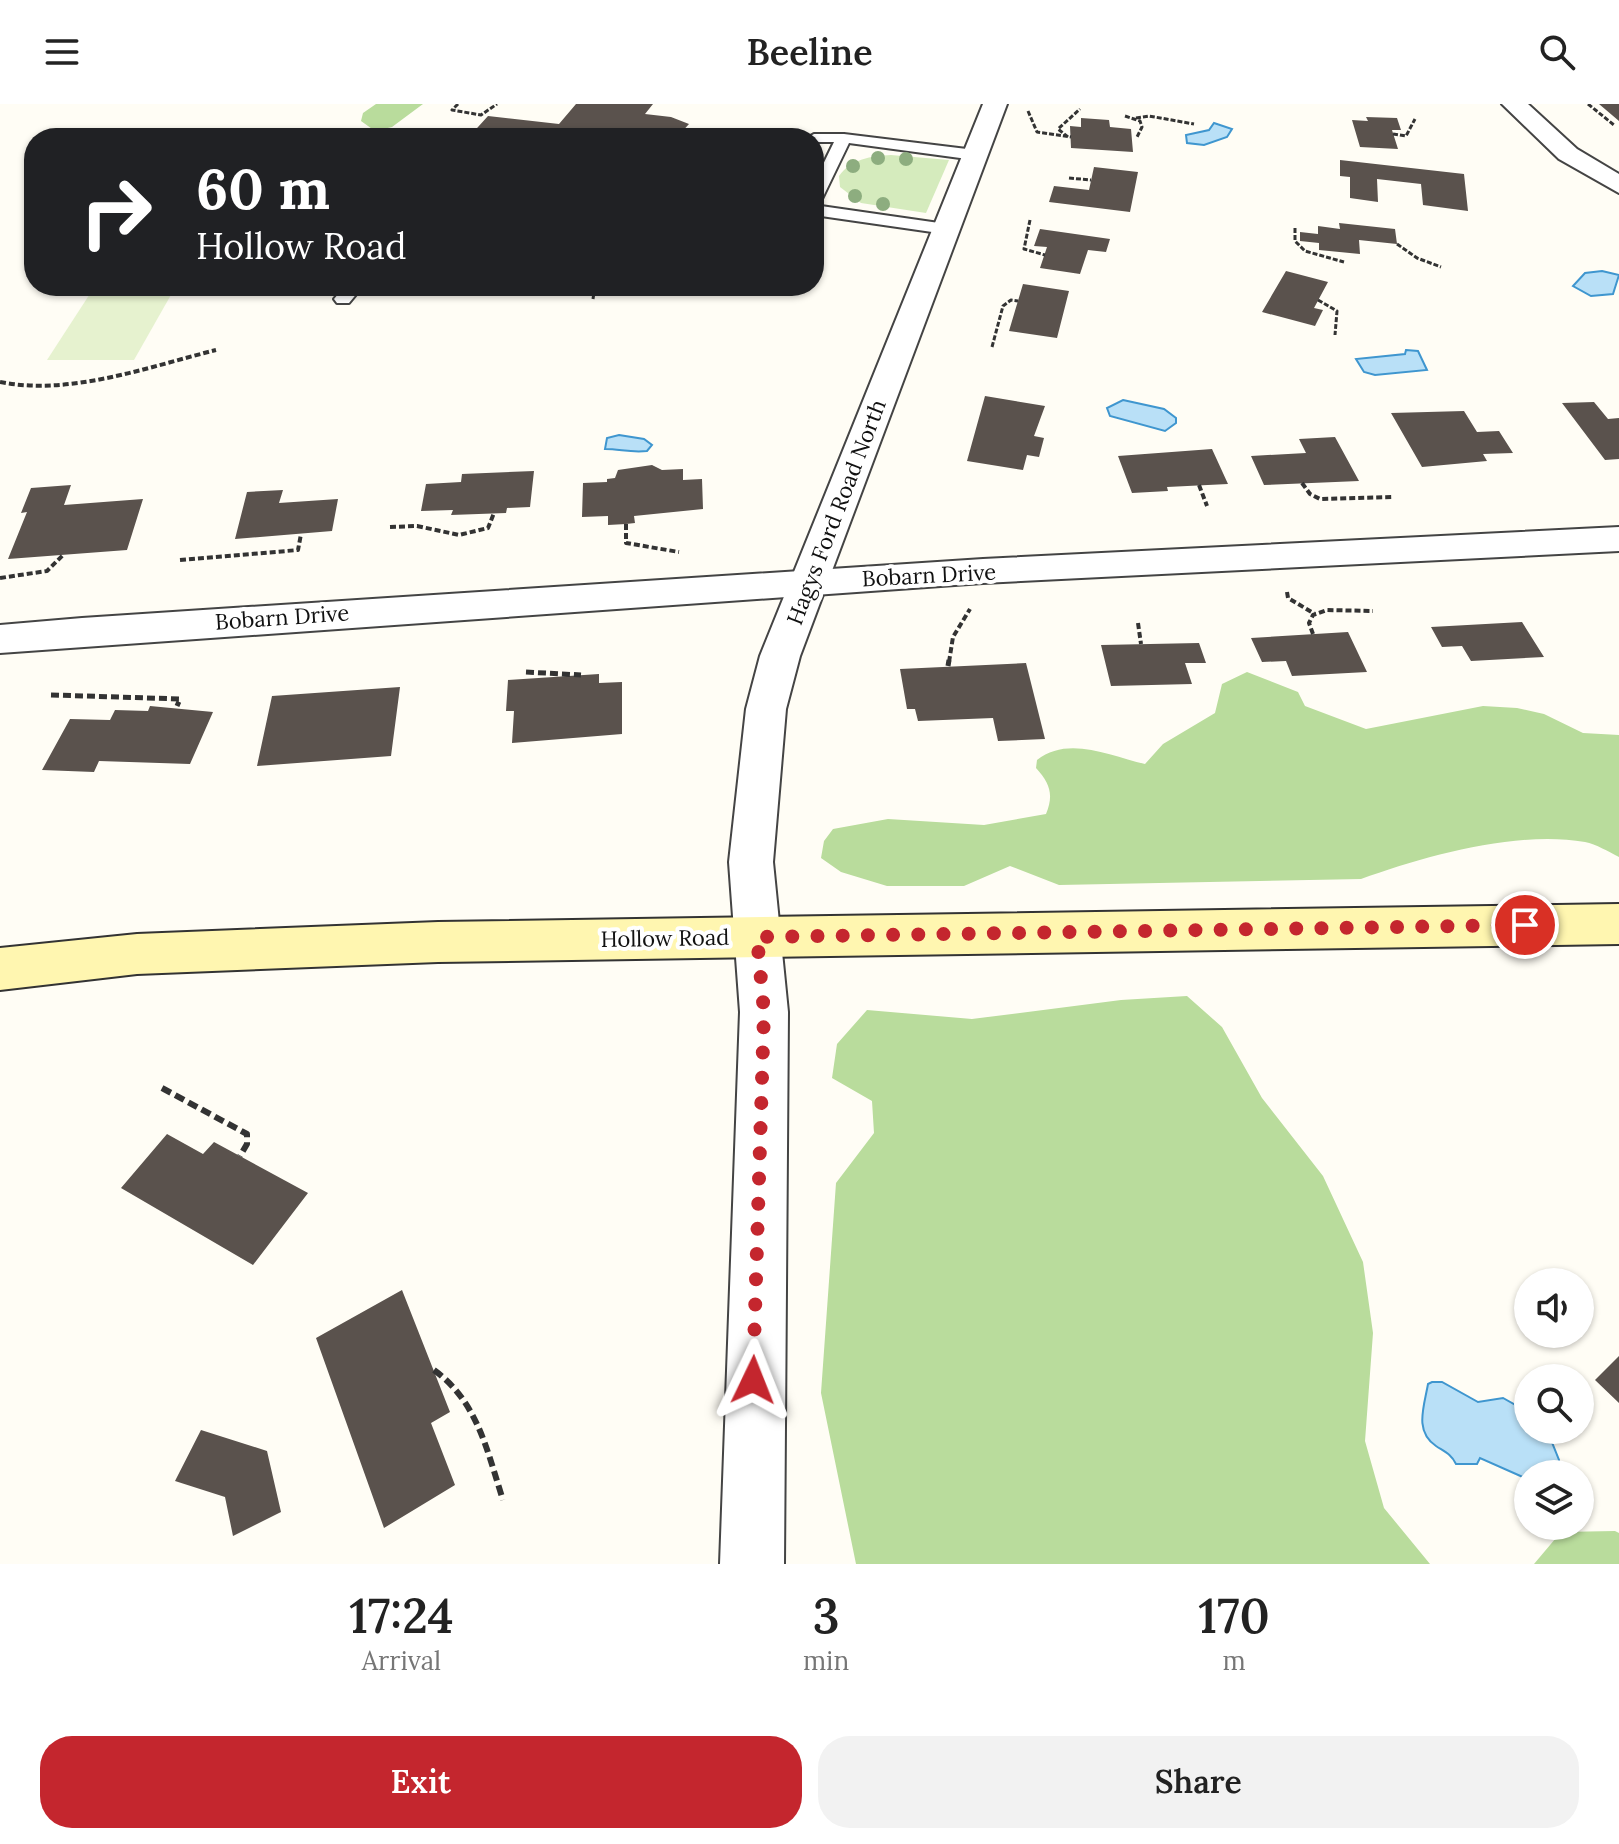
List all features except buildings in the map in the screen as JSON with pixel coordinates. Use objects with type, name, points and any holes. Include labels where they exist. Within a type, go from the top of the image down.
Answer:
[{"type":"main road","name":"Hollow Road","points":[[0,969],[137,954],[261,948],[1619,924]]},
{"type":"street","name":"Hagys Ford Road North","points":[[752,1564],[753,1380],[764,1012],[751,862],[766,709],[780,656],[808,582],[995,104]]},
{"type":"street","points":[[1514,104],[1568,154],[1619,185]]},
{"type":"street","name":"Bobarn Drive","points":[[0,639],[61,632],[983,571],[1619,539]]},
{"type":"lane","points":[[824,138],[975,155]]},
{"type":"lane","points":[[824,179],[844,138]]},
{"type":"lane","points":[[824,211],[946,229]]},
{"type":"path","points":[[458,104],[452,110],[481,115],[497,104]]},
{"type":"path","points":[[1022,104],[1033,117],[1037,132],[1070,138],[1058,129],[1080,109]]},
{"type":"path","points":[[1588,104],[1615,124],[1601,126]]},
{"type":"path","points":[[1125,116],[1149,116],[1194,124]]},
{"type":"path","points":[[1136,118],[1142,127],[1137,137]]},
{"type":"path","points":[[1393,134],[1406,136],[1415,119]]},
{"type":"path","points":[[1069,178],[1091,180]]},
{"type":"path","points":[[1030,220],[1024,249],[1045,255]]},
{"type":"path","points":[[1295,228],[1295,241],[1305,251],[1344,262]]},
{"type":"path","points":[[1397,244],[1417,258],[1441,267]]},
{"type":"path","points":[[992,347],[1003,306],[1011,300],[1018,301]]},
{"type":"path","points":[[1318,300],[1337,311],[1335,335]]},
{"type":"path","points":[[0,382],[15,388],[30,386],[102,375],[216,350]]},
{"type":"path","points":[[1302,483],[1320,499],[1392,497]]},
{"type":"path","points":[[1199,485],[1207,506]]},
{"type":"path","points":[[390,527],[420,526],[442,535],[466,536],[488,528],[494,513]]},
{"type":"path","points":[[626,524],[626,543],[687,554]]},
{"type":"path","points":[[180,560],[298,550],[301,534]]},
{"type":"path","points":[[0,578],[47,571],[63,555]]},
{"type":"path","points":[[948,666],[953,637],[981,591],[983,571]]},
{"type":"path","points":[[1313,634],[1309,623],[1313,615],[1327,610],[1373,611]]},
{"type":"path","points":[[1138,623],[1141,644]]},
{"type":"path","points":[[526,672],[581,675]]},
{"type":"path","points":[[51,695],[180,699],[177,706]]},
{"type":"path","points":[[162,1088],[247,1134],[247,1144],[240,1156]]},
{"type":"path","points":[[434,1370],[454,1382],[472,1409],[503,1500]]},
{"type":"green space","points":[[376,104],[423,104],[388,128],[371,128],[361,121],[363,113]]},
{"type":"green space","points":[[891,155],[949,160],[926,213],[861,203],[840,187],[839,176],[855,162]]},
{"type":"green space","points":[[89,296],[170,296],[134,360],[47,360]]},
{"type":"green space","points":[[1247,672],[1298,692],[1305,706],[1366,729],[1483,706],[1517,708],[1544,714],[1583,733],[1619,735],[1619,857],[1585,842],[1530,839],[1442,854],[1361,879],[1059,885],[1010,866],[964,886],[887,886],[841,872],[821,858],[824,841],[833,829],[888,819],[984,825],[1046,814],[1049,790],[1036,768],[1037,760],[1062,749],[1076,748],[1145,764],[1163,744],[1215,713],[1222,684]]},
{"type":"green space","points":[[1187,996],[1222,1027],[1262,1098],[1323,1176],[1363,1262],[1373,1333],[1365,1441],[1384,1508],[1430,1564],[856,1564],[821,1393],[836,1183],[874,1133],[872,1101],[832,1078],[837,1044],[867,1010],[972,1019],[1121,1000]]},
{"type":"green space","points":[[1594,1531],[1619,1533],[1619,1564],[1534,1564],[1554,1540],[1594,1540]]},
{"type":"water","points":[[1214,123],[1232,129],[1227,137],[1204,145],[1187,143],[1186,135],[1209,130]]},
{"type":"water","points":[[1602,271],[1619,275],[1613,294],[1591,296],[1573,286],[1585,273]]},
{"type":"water","points":[[1406,350],[1418,351],[1427,370],[1375,375],[1364,372],[1356,359],[1405,354]]},
{"type":"water","points":[[1123,400],[1164,409],[1176,418],[1176,423],[1165,431],[1110,416],[1107,408]]},
{"type":"water","points":[[619,435],[644,439],[652,445],[647,451],[636,452],[605,449],[607,438]]},
{"type":"water","points":[[1442,1382],[1478,1402],[1503,1398],[1514,1404],[1514,1444],[1553,1444],[1559,1460],[1514,1460],[1514,1473],[1480,1458],[1477,1464],[1456,1464],[1425,1433],[1422,1418],[1428,1384]]},
{"type":"route","points":[[753,1380],[764,1012],[757,937],[1525,925]]}]
